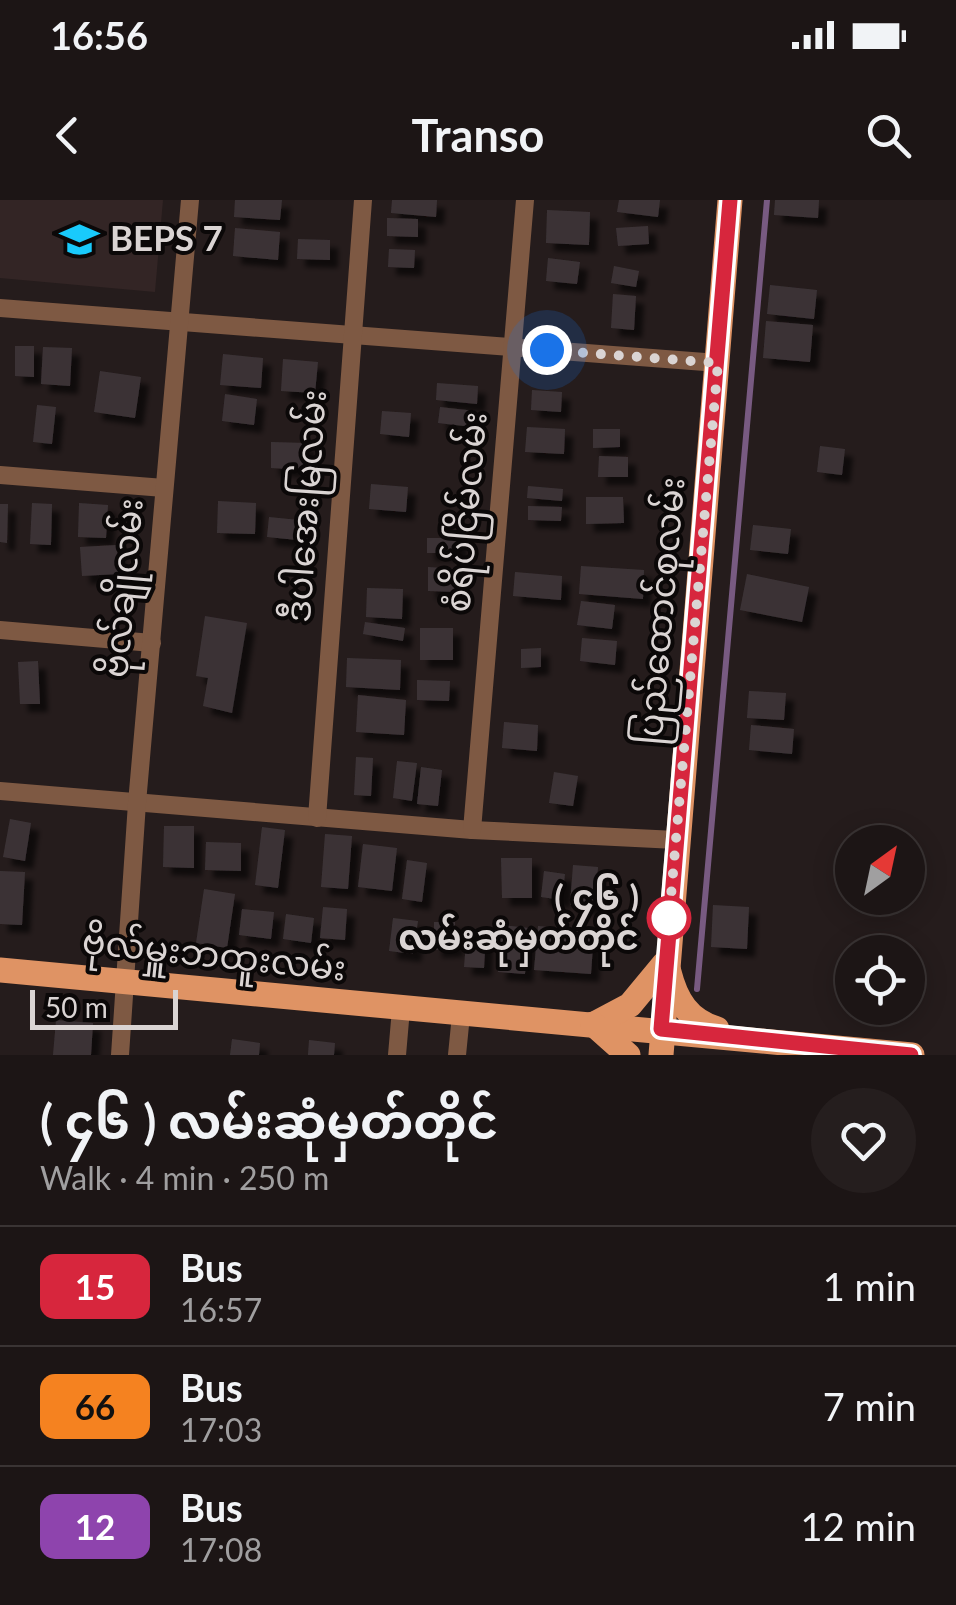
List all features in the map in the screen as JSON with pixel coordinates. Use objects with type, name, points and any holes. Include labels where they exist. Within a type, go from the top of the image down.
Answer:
[{"type":"main road","name":"ပြည်ထောင်စုလမ်း","points":[[659,1055],[730,200]]},
{"type":"main road","points":[[628,1055],[594,1024],[630,1006],[666,960]]},
{"type":"main road","points":[[666,960],[674,994],[688,1013],[707,1026],[750,1040],[912,1055]]},
{"type":"main road","name":"ဗိုလ်မှူးဘထူးလမ်း","points":[[0,970],[750,1040]]},
{"type":"main road","points":[[707,1055],[750,1040]]},
{"type":"street","name":"ဗိုလ်ချိုလမ်း","points":[[120,1055],[128,982],[137,803],[190,200]]},
{"type":"street","name":"ဒီပါအေးမြလမ်း","points":[[317,818],[363,200]]},
{"type":"street","name":"စံရိပ်ငြိမ်လမ်း","points":[[472,830],[525,200]]},
{"type":"street","points":[[0,308],[718,363]]},
{"type":"street","points":[[0,476],[164,488]]},
{"type":"street","points":[[0,630],[152,643]]},
{"type":"street","points":[[0,791],[472,830],[676,840]]},
{"type":"street","points":[[397,1055],[401,1009]]},
{"type":"street","points":[[457,1055],[461,1015]]},
{"type":"shaded area","name":"BEPS 7","points":[[0,200],[163,200],[155,292],[0,278]]},
{"type":"building","points":[[235,200],[282,200],[280,220],[234,217]]},
{"type":"building","points":[[392,200],[437,200],[436,217],[391,213]]},
{"type":"building","points":[[619,200],[660,200],[658,217],[617,212]]},
{"type":"building","points":[[775,200],[819,200],[818,218],[774,215]]},
{"type":"building","points":[[547,210],[590,212],[589,245],[546,243]]},
{"type":"building","points":[[387,218],[418,219],[418,237],[387,236]]},
{"type":"building","points":[[648,226],[649,244],[618,246],[616,228]]},
{"type":"building","points":[[235,228],[280,232],[278,260],[233,256]]},
{"type":"building","points":[[298,239],[330,240],[330,260],[297,259]]},
{"type":"building","points":[[389,249],[415,250],[414,268],[388,267]]},
{"type":"building","points":[[548,258],[580,262],[577,284],[546,281]]},
{"type":"building","points":[[614,266],[639,271],[636,287],[611,283]]},
{"type":"building","points":[[770,285],[817,290],[814,319],[767,314]]},
{"type":"building","points":[[613,294],[636,296],[634,330],[611,328]]},
{"type":"building","points":[[766,321],[813,325],[810,362],[763,358]]},
{"type":"building","points":[[15,346],[34,346],[34,377],[15,376]]},
{"type":"building","points":[[43,347],[72,348],[70,386],[41,384]]},
{"type":"building","points":[[223,354],[263,358],[261,388],[220,385]]},
{"type":"building","points":[[283,359],[318,362],[315,393],[281,391]]},
{"type":"building","points":[[100,371],[141,377],[135,418],[94,412]]},
{"type":"building","points":[[437,383],[478,386],[477,404],[436,400]]},
{"type":"building","points":[[532,390],[562,392],[561,412],[531,410]]},
{"type":"building","points":[[225,394],[257,399],[254,425],[222,421]]},
{"type":"building","points":[[37,405],[56,407],[52,444],[33,442]]},
{"type":"building","points":[[440,407],[475,411],[473,427],[438,423]]},
{"type":"building","points":[[382,411],[411,413],[409,437],[380,434]]},
{"type":"building","points":[[527,427],[565,429],[564,454],[525,452]]},
{"type":"building","points":[[593,429],[620,429],[620,447],[593,448]]},
{"type":"building","points":[[271,442],[307,443],[306,470],[271,468]]},
{"type":"building","points":[[820,446],[845,449],[842,475],[817,472]]},
{"type":"building","points":[[599,456],[628,457],[628,477],[598,477]]},
{"type":"building","points":[[371,484],[408,487],[406,512],[369,509]]},
{"type":"building","points":[[528,486],[563,489],[562,501],[527,498]]},
{"type":"building","points":[[586,497],[623,497],[624,523],[586,524]]},
{"type":"building","points":[[218,501],[256,503],[255,534],[217,533]]},
{"type":"building","points":[[32,503],[52,504],[51,545],[30,544]]},
{"type":"building","points":[[79,503],[108,505],[106,538],[78,537]]},
{"type":"building","points":[[0,504],[8,504],[7,543],[0,542]]},
{"type":"building","points":[[528,506],[562,507],[561,521],[528,520]]},
{"type":"building","points":[[269,517],[309,521],[307,541],[267,537]]},
{"type":"building","points":[[753,525],[791,529],[788,554],[750,550]]},
{"type":"building","points":[[427,538],[459,538],[459,553],[427,553]]},
{"type":"building","points":[[117,545],[118,574],[82,576],[80,547]]},
{"type":"building","points":[[581,566],[644,570],[643,599],[579,594]]},
{"type":"building","points":[[428,567],[459,569],[459,592],[428,591]]},
{"type":"building","points":[[515,572],[562,576],[561,600],[513,596]]},
{"type":"building","points":[[747,574],[809,587],[802,622],[740,610]]},
{"type":"building","points":[[367,588],[403,589],[402,619],[366,617]]},
{"type":"building","points":[[581,601],[615,605],[612,629],[577,625]]},
{"type":"building","points":[[205,616],[247,623],[232,713],[203,706],[208,678],[196,676]]},
{"type":"building","points":[[365,622],[405,628],[403,641],[363,634]]},
{"type":"building","points":[[420,628],[453,628],[453,660],[420,660]]},
{"type":"building","points":[[582,638],[617,641],[615,665],[580,661]]},
{"type":"building","points":[[541,648],[541,667],[521,668],[521,649]]},
{"type":"building","points":[[347,658],[401,660],[400,690],[346,687]]},
{"type":"building","points":[[38,661],[40,704],[20,704],[18,662]]},
{"type":"building","points":[[417,680],[450,681],[449,701],[417,700]]},
{"type":"building","points":[[749,691],[786,693],[784,720],[747,718]]},
{"type":"building","points":[[358,695],[406,700],[404,735],[356,732]]},
{"type":"building","points":[[504,722],[538,725],[537,751],[502,748]]},
{"type":"building","points":[[751,725],[794,729],[792,754],[749,750]]},
{"type":"building","points":[[356,757],[373,758],[371,796],[354,795]]},
{"type":"building","points":[[397,761],[417,763],[412,801],[393,798]]},
{"type":"building","points":[[421,767],[442,770],[438,806],[417,804]]},
{"type":"building","points":[[554,772],[578,776],[573,806],[549,803]]},
{"type":"building","points":[[10,819],[31,823],[25,861],[3,857]]},
{"type":"building","points":[[164,826],[194,826],[194,868],[163,867]]},
{"type":"building","points":[[262,827],[285,830],[278,888],[255,885]]},
{"type":"building","points":[[325,834],[352,836],[348,889],[321,887]]},
{"type":"building","points":[[206,842],[241,843],[241,871],[205,870]]},
{"type":"building","points":[[363,844],[397,848],[392,891],[358,887]]},
{"type":"building","points":[[501,858],[532,858],[532,898],[502,898]]},
{"type":"building","points":[[407,860],[427,863],[422,902],[402,899]]},
{"type":"building","points":[[573,865],[598,867],[595,907],[570,905]]},
{"type":"building","points":[[0,871],[25,872],[22,925],[0,924]]},
{"type":"building","points":[[544,871],[565,874],[562,900],[541,897]]},
{"type":"building","points":[[204,889],[235,894],[227,948],[196,943]]},
{"type":"building","points":[[713,905],[749,907],[747,949],[711,947]]},
{"type":"building","points":[[323,907],[347,909],[345,940],[320,938]]},
{"type":"building","points":[[242,909],[274,912],[271,939],[239,935]]},
{"type":"building","points":[[286,914],[314,918],[311,943],[283,939]]},
{"type":"building","points":[[393,918],[418,921],[413,954],[389,951]]},
{"type":"building","points":[[434,922],[455,922],[455,949],[434,950]]},
{"type":"building","points":[[502,925],[529,928],[525,974],[498,972]]},
{"type":"building","points":[[538,926],[594,931],[591,974],[534,970]]},
{"type":"building","points":[[467,931],[486,932],[484,968],[464,967]]},
{"type":"building","points":[[56,1020],[93,1023],[91,1055],[53,1055]]},
{"type":"building","points":[[232,1039],[260,1043],[259,1055],[230,1055]]},
{"type":"building","points":[[309,1040],[335,1043],[334,1055],[308,1055]]},
{"type":"waterway","points":[[697,989],[767,200]]},
{"type":"bus line","name":"15","points":[[730,200],[661,1029],[911,1055]]},
{"type":"place","name":"BEPS 7","points":[[80,239]]},
{"type":"place","name":"( ၄၆ ) လမ်းဆုံမှတ်တိုင်","points":[[669,918]]},
{"type":"route","points":[[547,350],[718,363],[668,930],[669,918]]}]
